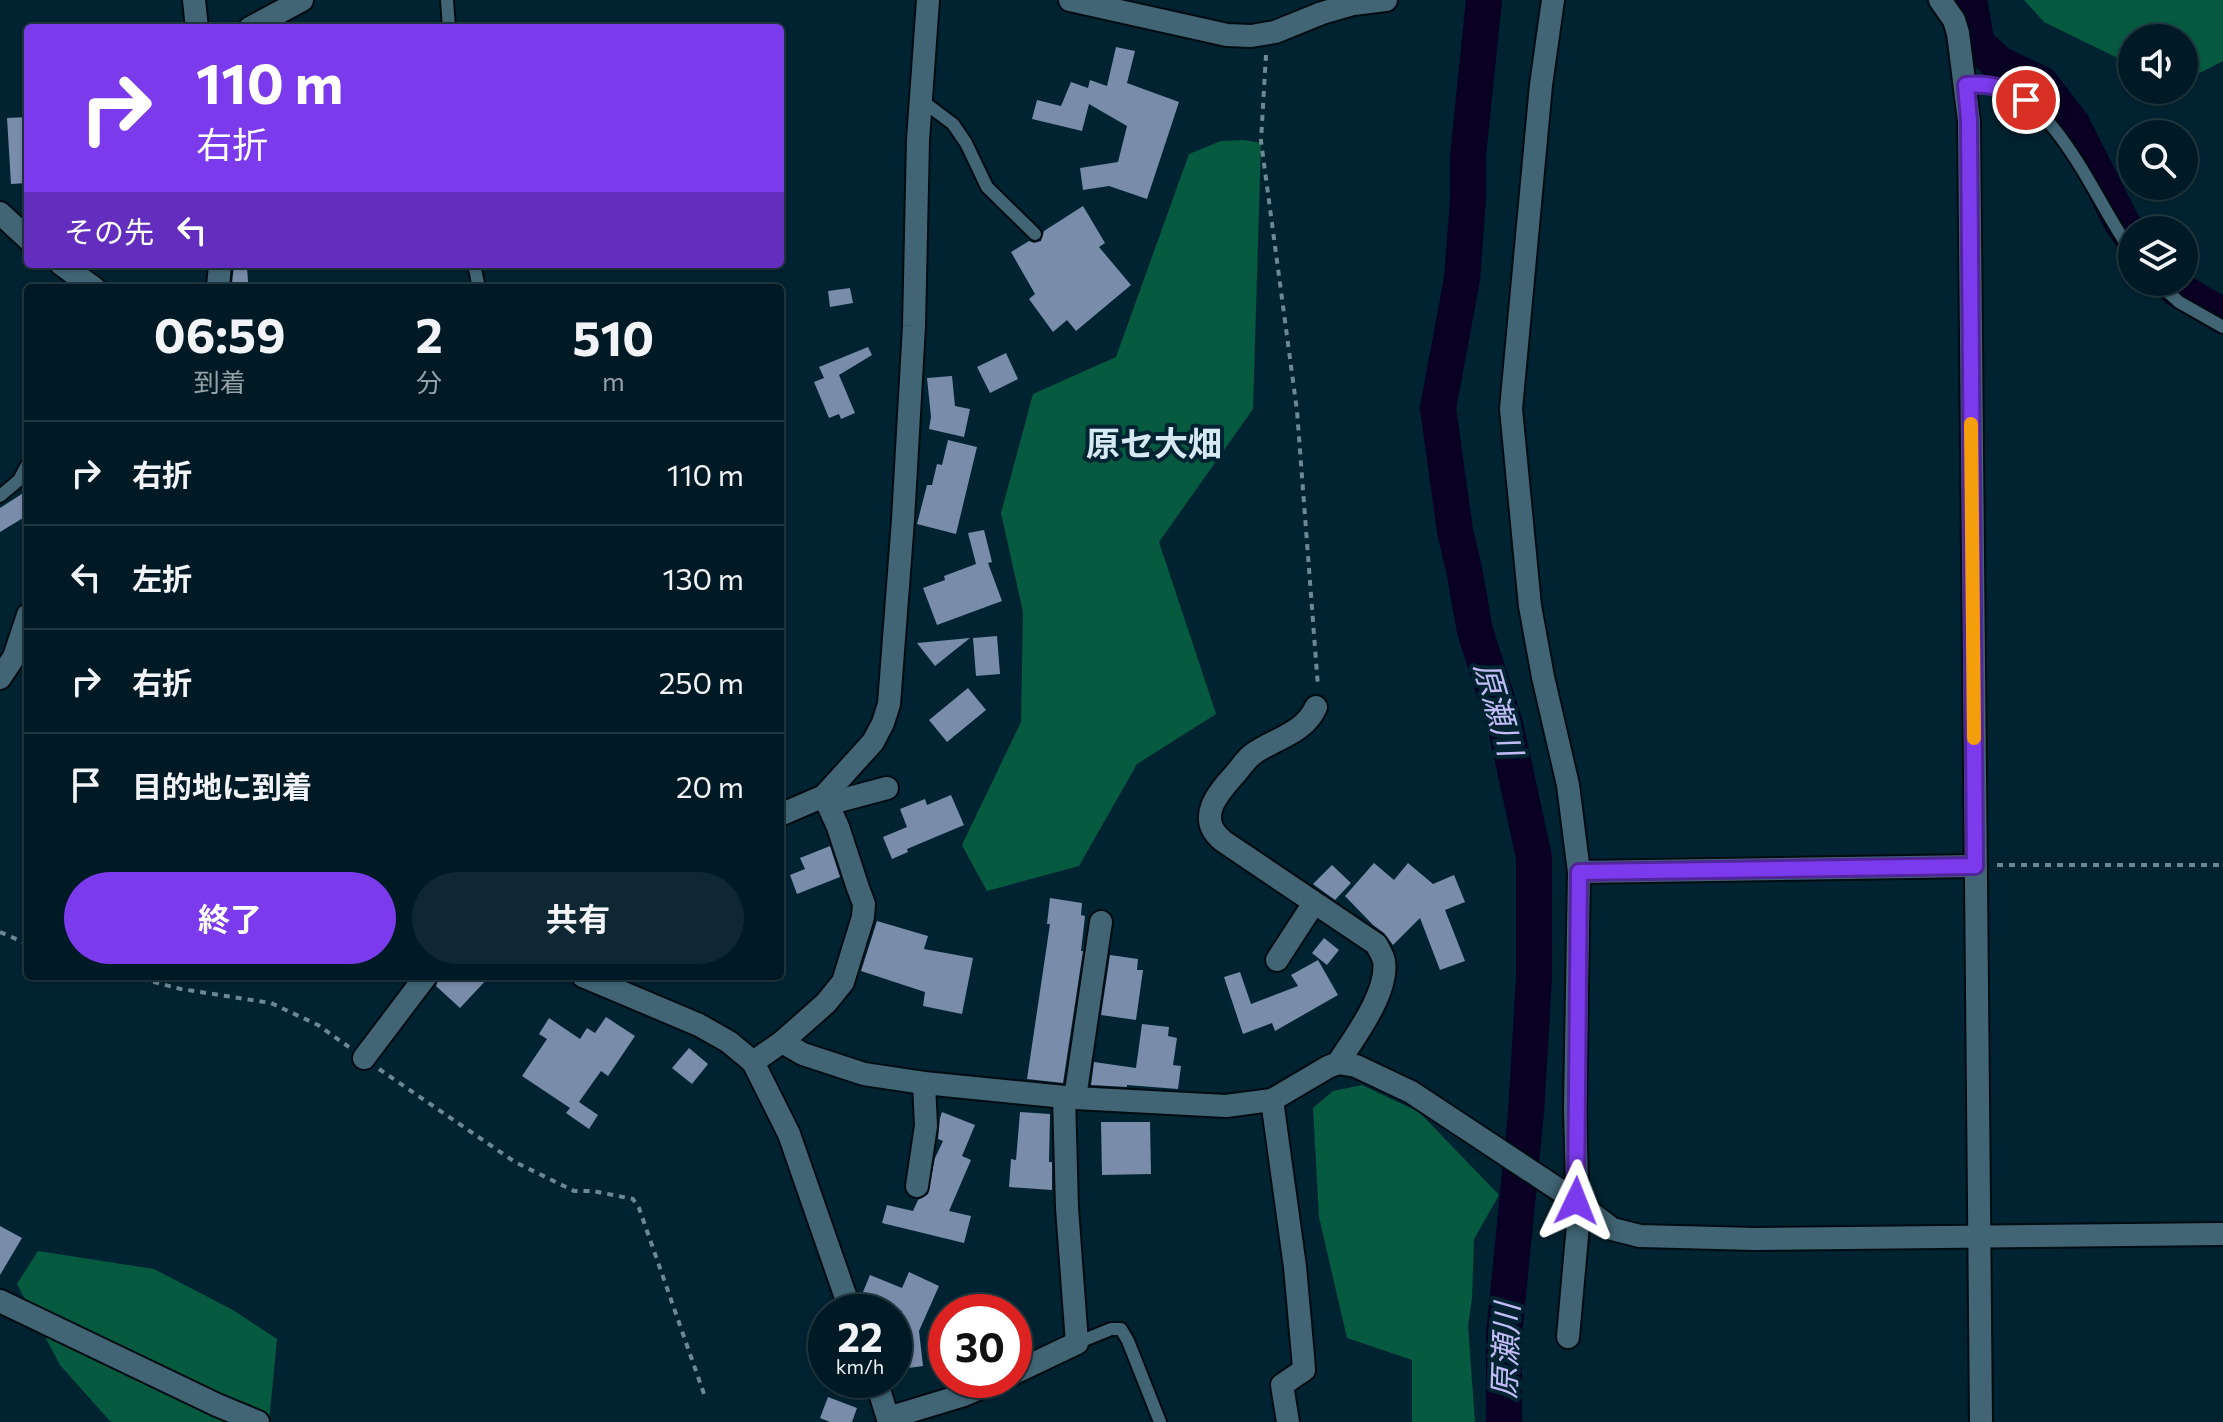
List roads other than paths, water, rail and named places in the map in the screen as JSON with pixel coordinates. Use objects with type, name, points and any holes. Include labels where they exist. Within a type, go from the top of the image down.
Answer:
[{"type":"street","points":[[194,0],[197,24]]},
{"type":"street","points":[[257,24],[302,0]]},
{"type":"street","points":[[826,800],[873,742],[889,704],[914,326],[918,140],[928,0]]},
{"type":"street","points":[[1070,0],[1227,35],[1251,36],[1353,4],[1386,0]]},
{"type":"street","points":[[1553,0],[1541,85],[1511,409],[1530,606],[1568,785],[1579,872],[1578,1225],[1568,1337]]},
{"type":"street","points":[[1940,0],[1954,20],[1966,85],[1969,136],[1981,1422]]},
{"type":"street","points":[[0,213],[24,235]]},
{"type":"street","points":[[66,268],[88,284]]},
{"type":"street","points":[[0,678],[14,657],[24,627]]},
{"type":"street","points":[[1316,707],[1301,727],[1251,755],[1223,788],[1212,805],[1210,818],[1213,833],[1376,944],[1384,960],[1383,980],[1375,1000],[1338,1063]]},
{"type":"street","points":[[784,814],[826,800],[887,788]]},
{"type":"street","points":[[753,1062],[782,1042],[826,1003],[843,982],[863,917],[864,904],[826,800]]},
{"type":"street","points":[[1579,872],[1975,866]]},
{"type":"street","points":[[1277,960],[1314,903]]},
{"type":"street","points":[[1032,1364],[1077,1343],[1067,1208],[1069,1098],[1101,922]]},
{"type":"street","points":[[364,1058],[423,980]]},
{"type":"street","points":[[592,980],[699,1025],[729,1042],[753,1062],[789,1134],[845,1294]]},
{"type":"street","points":[[782,1042],[803,1054],[864,1074],[924,1083],[1069,1098],[1226,1106],[1272,1100],[1338,1063],[1356,1066],[1411,1092],[1576,1201],[1612,1229],[1640,1236],[1755,1239],[2223,1234]]},
{"type":"street","points":[[917,1186],[926,1126],[924,1083]]},
{"type":"street","points":[[1272,1100],[1295,1267],[1304,1370],[1282,1385],[1288,1422]]},
{"type":"street","points":[[0,1301],[258,1422]]},
{"type":"street","points":[[882,1398],[889,1420],[955,1398]]},
{"type":"lane","points":[[447,0],[449,24]]},
{"type":"lane","points":[[1966,85],[1984,84],[2006,89],[2026,100],[2045,117],[2074,156],[2118,233]]},
{"type":"lane","points":[[921,100],[953,124],[966,143],[987,187],[1035,234]]},
{"type":"lane","points":[[2172,296],[2223,327]]},
{"type":"lane","points":[[0,496],[19,480],[24,471]]},
{"type":"lane","points":[[1077,1343],[1111,1329],[1121,1329],[1160,1422]]},
{"type":"waterway","name":"原瀬川","points":[[1484,0],[1468,156],[1462,279],[1438,408],[1455,531],[1475,631],[1505,724],[1534,857],[1534,978],[1526,1113],[1504,1335],[1504,1422]]},
{"type":"waterway","points":[[1969,0],[1977,44],[1999,64],[2041,84],[2072,124],[2118,216]]},
{"type":"waterway","points":[[2189,296],[2223,316]]},
{"type":"district","name":"原セ大畑","points":[[1154,444]]}]
